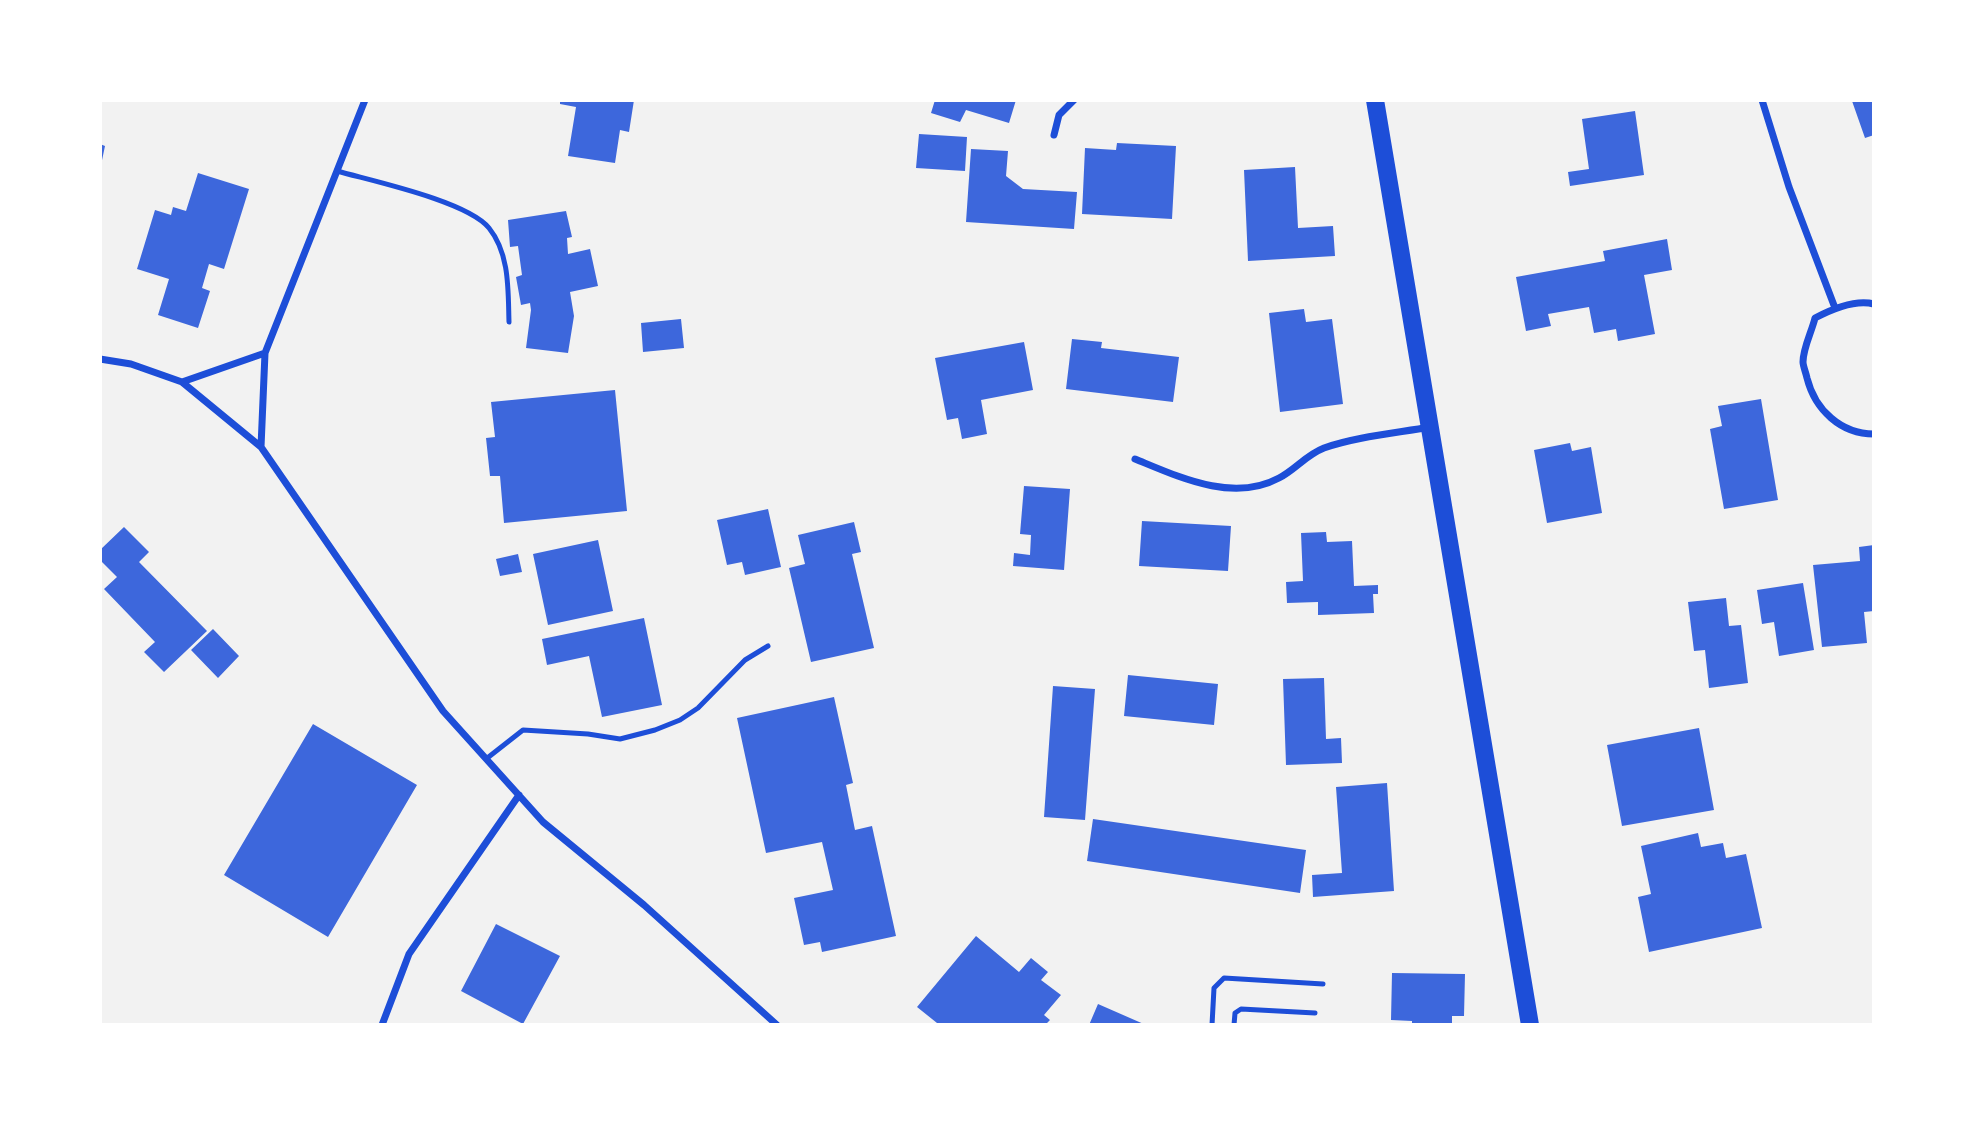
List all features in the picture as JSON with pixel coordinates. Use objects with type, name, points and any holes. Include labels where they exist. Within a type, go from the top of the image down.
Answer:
[{"type":"main road","points":[[1375,100],[1530,1025]]},
{"type":"street","points":[[261,447],[265,354],[365,100]]},
{"type":"street","points":[[1054,135],[1059,116],[1074,100]]},
{"type":"street","points":[[1762,100],[1789,187],[1835,308]]},
{"type":"street","points":[[1874,304],[1835,308],[1815,318],[1803,362],[1810,389],[1824,411],[1839,425],[1862,434],[1874,434]]},
{"type":"street","points":[[181,382],[265,354]]},
{"type":"street","points":[[100,359],[131,364],[181,382],[261,447],[443,711],[543,822],[645,905],[777,1025]]},
{"type":"street","points":[[1135,459],[1203,484],[1235,488],[1258,487],[1278,479],[1306,457],[1325,448],[1430,427]]},
{"type":"street","points":[[382,1025],[410,954],[519,795]]},
{"type":"lane","points":[[337,171],[452,206],[474,216],[489,228],[503,255],[508,285],[509,322]]},
{"type":"lane","points":[[486,759],[523,730],[620,739],[680,720],[698,708],[745,660],[768,646]]},
{"type":"lane","points":[[1212,1025],[1214,989],[1224,978],[1322,984]]},
{"type":"lane","points":[[1234,1025],[1235,1013],[1241,1009],[1315,1013]]},
{"type":"building","points":[[560,100],[634,100],[629,132],[620,130],[615,163],[568,156],[576,107],[560,104]]},
{"type":"building","points":[[935,100],[1016,100],[1009,123],[966,110],[960,122],[931,113]]},
{"type":"building","points":[[1874,100],[1874,135],[1865,138],[1852,101]]},
{"type":"building","points":[[1635,111],[1644,175],[1570,186],[1568,172],[1589,169],[1582,119]]},
{"type":"building","points":[[919,134],[967,137],[965,171],[916,168]]},
{"type":"building","points":[[1117,143],[1176,146],[1172,219],[1082,214],[1085,148],[1116,150]]},
{"type":"building","points":[[100,144],[105,146],[101,165],[100,164]]},
{"type":"building","points":[[971,149],[1008,151],[1006,176],[1023,189],[1077,192],[1074,229],[966,222]]},
{"type":"building","points":[[1295,167],[1298,228],[1333,226],[1335,256],[1248,261],[1244,170]]},
{"type":"building","points":[[198,173],[249,189],[224,269],[209,264],[202,288],[210,291],[198,328],[158,315],[169,279],[137,269],[155,210],[171,215],[173,207],[186,211]]},
{"type":"building","points":[[566,211],[572,237],[567,238],[568,254],[590,249],[598,286],[570,292],[574,316],[568,353],[526,348],[531,310],[530,303],[521,305],[516,277],[522,275],[518,246],[510,247],[508,220]]},
{"type":"building","points":[[1667,239],[1672,270],[1644,275],[1655,334],[1618,341],[1616,329],[1594,333],[1589,307],[1548,314],[1551,326],[1526,331],[1516,277],[1605,261],[1603,251]]},
{"type":"building","points":[[1304,309],[1306,322],[1332,319],[1343,404],[1280,412],[1269,313]]},
{"type":"building","points":[[681,319],[684,348],[643,352],[641,323]]},
{"type":"building","points":[[1072,339],[1102,342],[1101,348],[1179,357],[1173,402],[1066,389]]},
{"type":"building","points":[[1024,342],[1033,390],[981,400],[987,434],[962,439],[958,418],[947,420],[935,358]]},
{"type":"building","points":[[615,390],[627,511],[504,523],[500,476],[490,476],[486,438],[495,437],[491,402]]},
{"type":"building","points":[[1761,399],[1778,500],[1724,509],[1710,429],[1722,426],[1718,406]]},
{"type":"building","points":[[1570,443],[1572,451],[1591,447],[1602,513],[1547,523],[1534,450]]},
{"type":"building","points":[[1024,486],[1070,489],[1064,570],[1013,566],[1014,553],[1030,555],[1031,535],[1020,534]]},
{"type":"building","points":[[768,509],[781,567],[745,575],[742,562],[727,565],[717,520]]},
{"type":"building","points":[[1142,521],[1231,526],[1228,571],[1139,566]]},
{"type":"building","points":[[854,522],[861,552],[852,554],[874,648],[811,662],[789,568],[805,564],[798,535]]},
{"type":"building","points":[[124,527],[149,552],[139,562],[207,631],[164,672],[144,652],[155,642],[104,589],[117,577],[100,560],[100,550]]},
{"type":"building","points":[[1326,532],[1327,542],[1352,541],[1354,586],[1378,585],[1378,594],[1373,594],[1374,613],[1318,615],[1318,602],[1287,603],[1286,582],[1303,581],[1301,533]]},
{"type":"building","points":[[598,540],[613,611],[548,625],[533,554]]},
{"type":"building","points":[[1874,545],[1874,611],[1864,612],[1867,643],[1822,647],[1813,565],[1860,561],[1859,547]]},
{"type":"building","points":[[518,554],[522,572],[500,576],[496,559]]},
{"type":"building","points":[[1803,583],[1814,650],[1779,656],[1774,622],[1762,624],[1757,590]]},
{"type":"building","points":[[1726,598],[1729,626],[1741,625],[1748,683],[1709,688],[1705,650],[1694,651],[1688,602]]},
{"type":"building","points":[[644,618],[662,705],[602,717],[589,656],[547,665],[542,639]]},
{"type":"building","points":[[213,629],[239,656],[218,678],[191,650]]},
{"type":"building","points":[[1128,675],[1218,684],[1214,725],[1124,716]]},
{"type":"building","points":[[1324,678],[1326,739],[1341,738],[1342,763],[1286,765],[1283,679]]},
{"type":"building","points":[[1053,686],[1095,689],[1085,820],[1044,817]]},
{"type":"building","points":[[834,697],[853,783],[846,785],[855,830],[872,826],[896,936],[822,952],[820,942],[804,945],[794,898],[833,890],[822,842],[766,853],[737,718]]},
{"type":"building","points":[[313,724],[417,785],[328,937],[224,875]]},
{"type":"building","points":[[1699,728],[1714,810],[1622,826],[1607,745]]},
{"type":"building","points":[[1387,783],[1394,891],[1313,897],[1312,875],[1342,873],[1336,787]]},
{"type":"building","points":[[1093,819],[1306,850],[1300,893],[1087,861]]},
{"type":"building","points":[[1698,833],[1701,847],[1723,843],[1726,858],[1746,854],[1762,928],[1649,952],[1638,897],[1651,894],[1641,846]]},
{"type":"building","points":[[496,924],[560,956],[523,1024],[461,991]]},
{"type":"building","points":[[976,936],[1019,972],[1031,958],[1048,972],[1041,980],[1061,995],[1044,1015],[1050,1020],[1045,1025],[935,1025],[937,1023],[917,1007]]},
{"type":"building","points":[[1392,973],[1465,974],[1464,1016],[1452,1016],[1452,1025],[1412,1025],[1412,1021],[1391,1020]]},
{"type":"building","points":[[1098,1004],[1146,1025],[1089,1025]]}]
